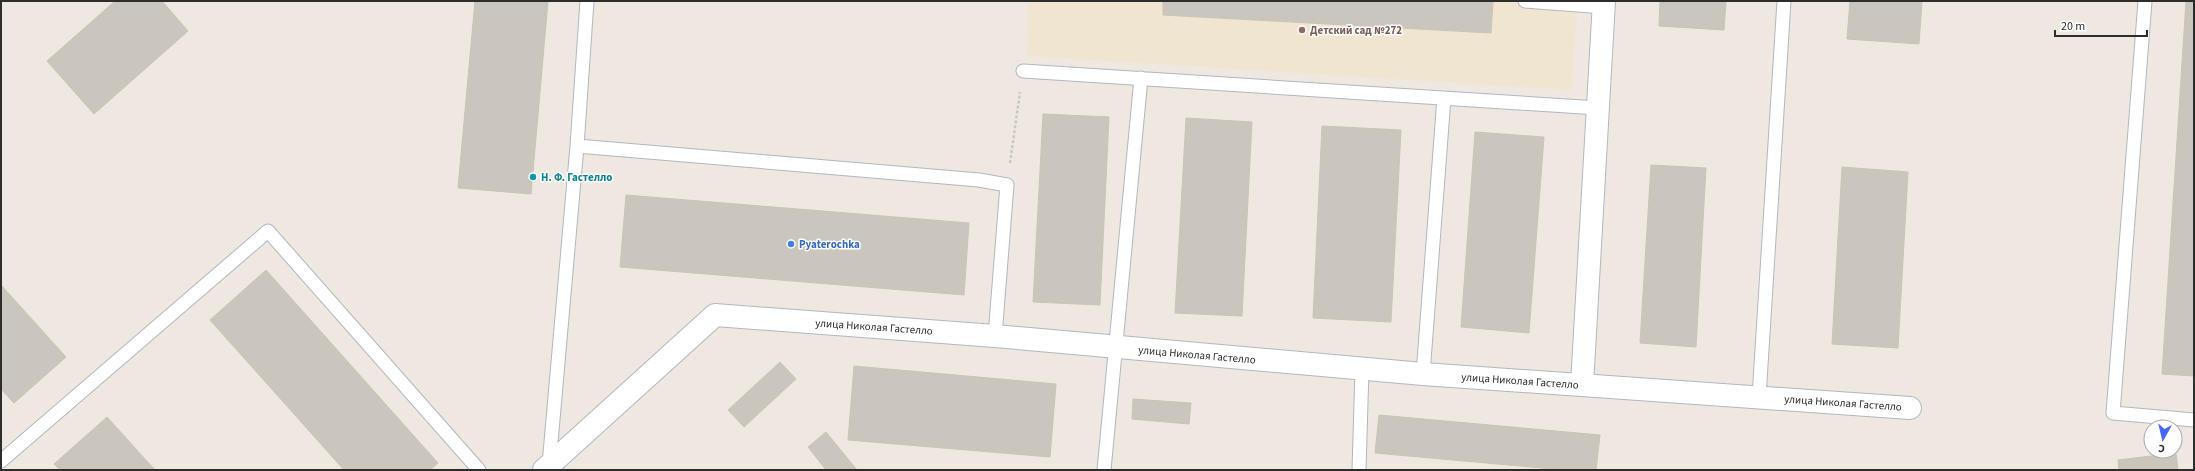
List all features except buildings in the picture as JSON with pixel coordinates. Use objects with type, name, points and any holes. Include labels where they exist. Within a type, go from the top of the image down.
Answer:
[{"type":"street","points":[[1582,385],[1604,4]]},
{"type":"street","name":"улица Николая Гастелло","points":[[547,468],[715,315],[995,336],[1116,348],[1423,374],[1910,408]]},
{"type":"lane","points":[[547,468],[577,146],[587,1]]},
{"type":"lane","points":[[1525,1],[1604,4]]},
{"type":"lane","points":[[1759,397],[1784,1]]},
{"type":"lane","points":[[2145,1],[2113,413],[2194,420]]},
{"type":"lane","points":[[1023,71],[1598,108]]},
{"type":"lane","points":[[1104,470],[1141,78]]},
{"type":"lane","points":[[1423,374],[1444,98]]},
{"type":"lane","points":[[577,146],[978,180],[1007,185],[995,336]]},
{"type":"lane","points":[[1,461],[268,231],[478,470]]},
{"type":"lane","points":[[1359,470],[1362,369]]},
{"type":"path","points":[[1007,185],[1023,71]]},
{"type":"shaded area","name":"Детский сад №272","points":[[1029,1],[1578,1],[1571,90],[1027,56]]},
{"type":"place","name":"Детский сад №272","points":[[1302,30]]},
{"type":"place","name":"Н. Ф. Гастелло","points":[[533,177]]},
{"type":"place","name":"Pyaterochka","points":[[791,244]]}]
